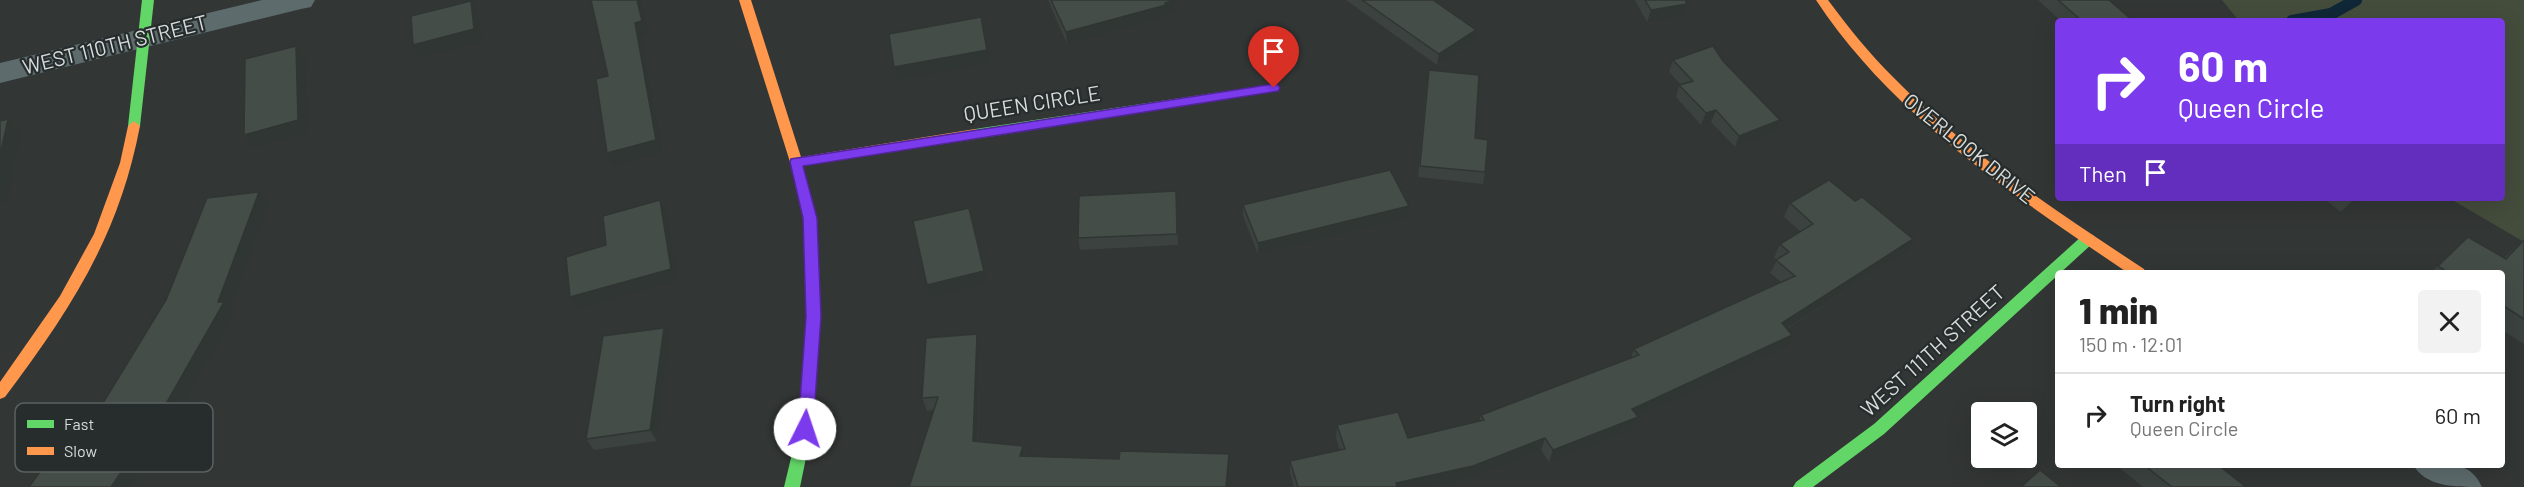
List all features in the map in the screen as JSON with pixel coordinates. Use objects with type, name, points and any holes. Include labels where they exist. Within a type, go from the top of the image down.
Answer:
[{"type":"street","points":[[0,393],[29,356],[88,263],[123,180],[137,108],[148,0]]},
{"type":"street","name":"WEST 110TH STREET","points":[[0,73],[301,0]]},
{"type":"street","points":[[745,0],[796,162],[810,218],[814,317],[805,429],[792,487]]},
{"type":"street","name":"OVERLOOK DRIVE","points":[[1822,0],[1841,27],[1903,97],[1987,168],[2134,270]]},
{"type":"street","name":"QUEEN CIRCLE","points":[[796,162],[1274,88]]},
{"type":"street","name":"WEST 111TH STREET","points":[[1801,487],[1880,429],[2088,239]]},
{"type":"street","points":[[2436,468],[2463,487]]},
{"type":"green space","points":[[2222,0],[2524,0],[2524,242],[2454,201],[2505,201],[2505,18],[2237,18]]},
{"type":"building","points":[[591,0],[637,0],[642,21],[635,23],[656,140],[607,153],[596,79],[608,76]]},
{"type":"building","points":[[1051,0],[1172,1],[1165,3],[1166,5],[1066,32]]},
{"type":"building","points":[[1362,0],[1433,0],[1476,30],[1439,54]]},
{"type":"building","points":[[1645,0],[1685,0],[1687,4],[1651,10]]},
{"type":"building","points":[[2058,0],[2109,0],[2130,18],[2079,18]]},
{"type":"building","points":[[471,1],[474,29],[413,45],[411,16]]},
{"type":"building","points":[[981,17],[987,50],[894,67],[889,34]]},
{"type":"building","points":[[296,46],[298,120],[244,135],[245,59]]},
{"type":"building","points":[[1713,46],[1723,61],[1780,120],[1739,136],[1716,110],[1706,113],[1679,85],[1693,81],[1673,60]]},
{"type":"building","points":[[1429,70],[1479,75],[1475,138],[1488,140],[1485,172],[1420,166]]},
{"type":"building","points":[[8,119],[0,156],[0,121]]},
{"type":"building","points":[[1390,170],[1409,206],[1258,243],[1243,205]]},
{"type":"building","points":[[1829,180],[1855,201],[1862,197],[1913,239],[1782,323],[1792,335],[1632,409],[1638,417],[1553,450],[1545,438],[1473,466],[1396,483],[1397,487],[1298,487],[1290,461],[1345,449],[1337,425],[1398,412],[1408,438],[1484,420],[1481,415],[1639,355],[1634,349],[1795,276],[1776,260],[1789,252],[1780,244],[1813,224],[1790,203]]},
{"type":"building","points":[[1176,191],[1177,234],[1078,238],[1079,196]]},
{"type":"building","points":[[259,192],[218,302],[224,302],[166,403],[103,403],[166,300],[207,198]]},
{"type":"building","points":[[660,200],[671,269],[570,297],[566,257],[606,245],[603,216]]},
{"type":"building","points":[[969,208],[984,271],[927,285],[913,221]]},
{"type":"building","points":[[2468,237],[2506,259],[2524,240],[2524,319],[2505,307],[2505,270],[2444,270],[2438,266]]},
{"type":"building","points":[[664,328],[650,430],[586,439],[603,336]]},
{"type":"building","points":[[977,334],[973,441],[1023,446],[1020,456],[1119,459],[1120,451],[1229,454],[1226,487],[909,487],[938,397],[922,398],[926,338]]},
{"type":"building","points":[[2148,468],[2222,468],[2246,487],[2172,487]]},
{"type":"building","points":[[2040,470],[2061,487],[2021,487]]},
{"type":"building","points":[[40,472],[121,472],[111,487],[29,487]]},
{"type":"waterway","points":[[2309,18],[2331,14],[2356,0]]},
{"type":"traffic: fast","points":[[134,126],[148,0]]},
{"type":"traffic: fast","points":[[975,134],[1273,88]]},
{"type":"traffic: fast","points":[[1801,487],[1879,429],[2088,239]]},
{"type":"traffic: fast","points":[[792,487],[805,429],[809,378]]},
{"type":"traffic: slow","points":[[745,0],[796,162],[810,218],[814,317],[809,378]]},
{"type":"traffic: slow","points":[[1822,0],[1854,42],[1889,81],[1947,134],[2041,207],[2135,270]]},
{"type":"traffic: slow","points":[[0,393],[45,332],[84,268],[115,200],[134,126]]},
{"type":"traffic: slow","points":[[796,162],[975,134]]},
{"type":"route","points":[[805,429],[814,317],[810,218],[796,162],[1274,88]]}]
